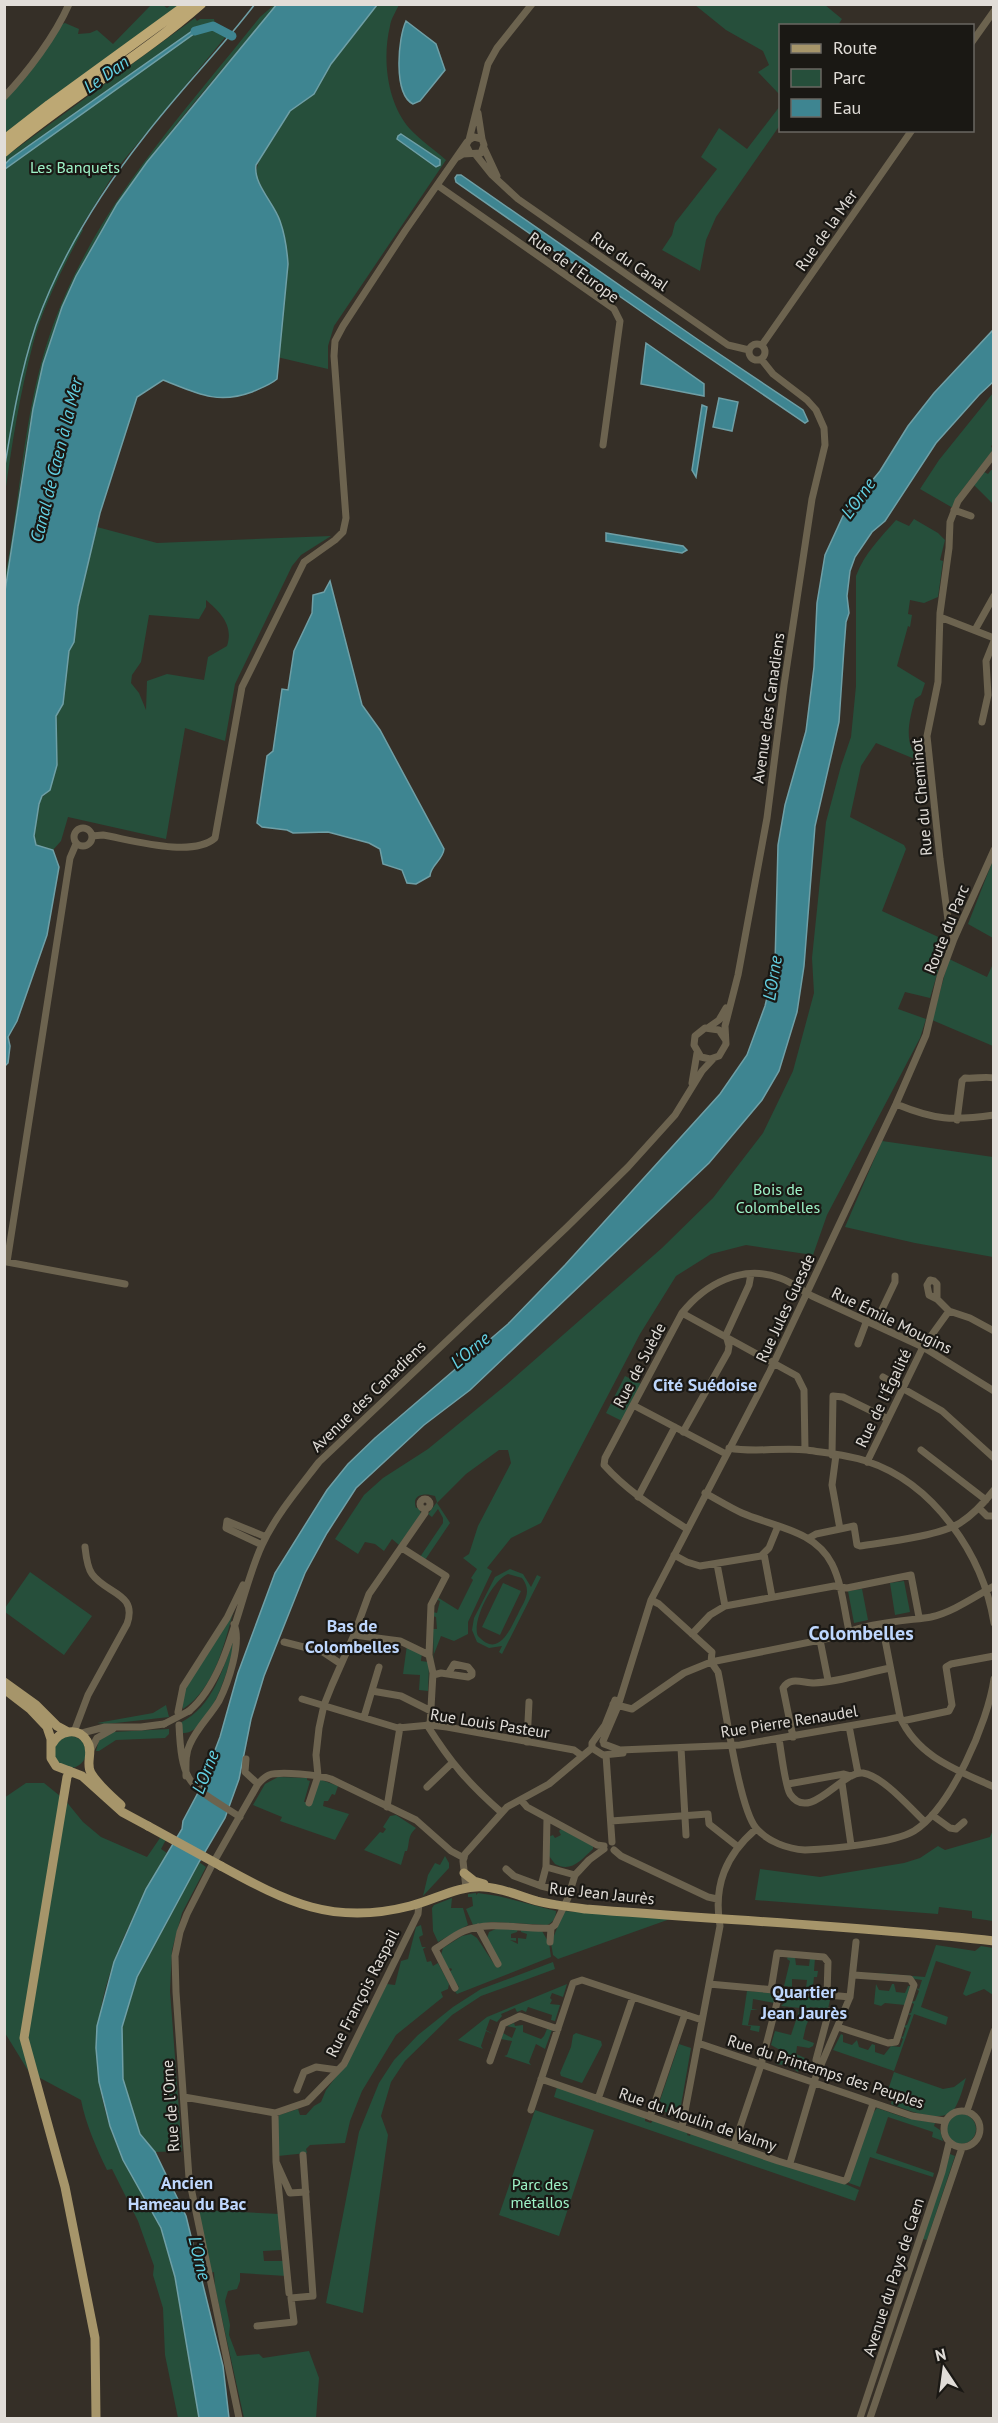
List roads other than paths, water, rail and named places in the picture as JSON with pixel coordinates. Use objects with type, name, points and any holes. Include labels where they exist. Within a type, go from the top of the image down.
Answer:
[{"type":"highway","points":[[4,140],[188,4]]},
{"type":"highway","points":[[4,152],[46,118],[155,41],[201,4]]},
{"type":"main road","points":[[4,1682],[36,1705],[57,1726],[85,1739],[90,1771],[95,1778],[117,1801],[148,1826]]},
{"type":"main road","points":[[4,1689],[46,1725],[52,1744],[52,1760],[56,1766],[88,1780],[122,1812],[148,1826]]},
{"type":"main road","points":[[52,1744],[58,1736],[74,1733]]},
{"type":"main road","points":[[68,1772],[82,1768],[89,1755]]},
{"type":"main road","points":[[68,1772],[24,2038],[65,2187],[95,2338],[96,2418]]},
{"type":"main road","name":"Rue Jean Jaurès","points":[[148,1826],[278,1897],[324,1911],[368,1913],[419,1904],[466,1888],[497,1889],[564,1906],[993,1941]]},
{"type":"main road","points":[[464,1873],[474,1881],[497,1889]]},
{"type":"street","points":[[5,95],[53,33],[69,4]]},
{"type":"street","name":"Rue du Canal","points":[[532,4],[497,48],[488,64],[467,148],[518,199],[728,345],[749,350]]},
{"type":"street","points":[[974,39],[993,11]]},
{"type":"street","name":"Rue du Canal","points":[[477,110],[484,148],[501,184]]},
{"type":"street","name":"Rue de la Mer","points":[[762,345],[911,132]]},
{"type":"street","points":[[92,836],[103,835],[190,849],[208,844],[215,838],[242,687],[304,561],[343,532],[346,518],[334,356],[335,341],[349,316],[468,141],[477,137],[482,140]]},
{"type":"street","points":[[456,158],[463,154],[481,153],[484,148]]},
{"type":"street","name":"Rue de l'Europe","points":[[437,186],[614,309],[620,321],[603,445]]},
{"type":"street","points":[[754,344],[762,345],[766,352],[761,359],[756,360],[751,357],[749,350],[754,344]]},
{"type":"street","name":"Avenue des Canadiens","points":[[725,1039],[725,1026],[738,975],[767,818],[784,685],[812,500],[825,445],[822,420],[811,404],[773,374],[761,359]]},
{"type":"street","points":[[971,516],[954,510],[967,487],[993,454]]},
{"type":"street","name":"Rue du Cheminot","points":[[954,510],[950,522],[940,617],[938,682],[929,720],[927,745],[948,920],[954,939]]},
{"type":"street","points":[[975,630],[993,596]]},
{"type":"street","points":[[940,617],[993,639],[986,661],[988,696],[982,722]]},
{"type":"street","points":[[92,836],[84,827],[78,829],[74,838],[76,844],[68,869],[8,1262],[125,1284]]},
{"type":"street","points":[[76,844],[82,846],[88,844],[92,836]]},
{"type":"street","name":"Route du Parc","points":[[929,1021],[940,977],[954,939],[993,850]]},
{"type":"street","name":"Avenue des Canadiens","points":[[709,1027],[719,1020],[730,1000]]},
{"type":"street","name":"Rue Jules Guesde","points":[[595,1750],[605,1747],[605,1725],[616,1705],[651,1600],[773,1364],[896,1104],[926,1035],[929,1021]]},
{"type":"street","points":[[709,1027],[719,1030],[725,1039],[722,1053],[714,1058],[705,1058],[698,1053],[694,1045],[695,1036],[701,1029],[709,1027]]},
{"type":"street","name":"Avenue des Canadiens","points":[[688,1094],[698,1053]]},
{"type":"street","name":"Avenue des Canadiens","points":[[74,1733],[105,1727],[164,1724],[189,1711],[201,1699],[211,1685],[262,1545],[286,1504],[319,1462],[566,1228],[664,1128],[702,1071],[714,1058]]},
{"type":"street","points":[[957,1120],[962,1081],[965,1078],[979,1080],[985,1077],[993,1078]]},
{"type":"street","points":[[896,1104],[920,1114],[957,1120],[993,1115]]},
{"type":"street","points":[[683,1432],[728,1352],[726,1335],[749,1285],[751,1274]]},
{"type":"street","name":"Rue de Suède","points":[[687,1529],[638,1497],[615,1478],[604,1465],[605,1458],[682,1313],[712,1284],[751,1274],[778,1277],[804,1288],[807,1293]]},
{"type":"street","points":[[858,1344],[895,1282],[895,1276]]},
{"type":"street","name":"Rue Émile Mougins","points":[[807,1293],[923,1347],[993,1390]]},
{"type":"street","points":[[937,1299],[949,1311],[970,1318],[993,1331]]},
{"type":"street","name":"Rue de l'Égalité","points":[[867,1461],[923,1347],[949,1311]]},
{"type":"street","points":[[682,1313],[797,1376],[804,1390],[805,1450]]},
{"type":"street","points":[[883,1377],[904,1387],[953,1419],[978,1446],[993,1458]]},
{"type":"street","points":[[840,1529],[832,1485],[833,1396],[843,1397],[888,1419]]},
{"type":"street","points":[[633,1405],[683,1432],[727,1451],[805,1450],[867,1461],[913,1487],[953,1527],[986,1591],[993,1623]]},
{"type":"street","points":[[638,1497],[675,1427]]},
{"type":"street","points":[[921,1450],[986,1500]]},
{"type":"street","points":[[809,1538],[816,1534],[854,1526],[858,1545],[862,1545],[953,1527],[979,1508],[993,1490]]},
{"type":"street","points":[[705,1493],[742,1513],[809,1538],[826,1553],[834,1567],[849,1631]]},
{"type":"street","points":[[979,1508],[987,1516],[993,1516]]},
{"type":"street","points":[[309,1803],[318,1776],[316,1755],[324,1705],[368,1597],[425,1513],[425,1509]]},
{"type":"street","points":[[262,1545],[226,1528],[227,1521],[266,1537]]},
{"type":"street","points":[[674,1555],[700,1566],[764,1554],[778,1526]]},
{"type":"street","points":[[74,1733],[81,1710],[130,1612],[126,1601],[92,1574],[84,1546]]},
{"type":"street","points":[[402,1548],[446,1576],[431,1605],[429,1655],[433,1675],[428,1725],[452,1763],[474,1788],[501,1812]]},
{"type":"street","points":[[764,1554],[772,1597]]},
{"type":"street","points":[[717,1564],[725,1606]]},
{"type":"street","points":[[692,1634],[710,1615],[725,1606],[839,1586],[847,1588],[911,1575],[919,1617]]},
{"type":"street","points":[[178,1712],[183,1687],[226,1618],[240,1588],[247,1581]]},
{"type":"street","points":[[616,1705],[632,1708],[684,1673],[711,1662],[845,1635],[849,1631],[882,1624],[934,1616],[993,1586]]},
{"type":"street","points":[[651,1600],[659,1604],[712,1652],[711,1662],[718,1672],[748,1815],[756,1828],[771,1840],[795,1849],[814,1850],[904,1835],[925,1822],[961,1772],[988,1707],[993,1679]]},
{"type":"street","points":[[186,1776],[186,1757],[190,1745],[224,1689],[237,1639],[234,1624]]},
{"type":"street","points":[[882,1624],[903,1719],[920,1747],[936,1760],[993,1787]]},
{"type":"street","points":[[354,1635],[400,1641],[429,1655]]},
{"type":"street","points":[[820,1640],[828,1680]]},
{"type":"street","points":[[284,1642],[323,1652],[341,1664]]},
{"type":"street","name":"Rue Pierre Renaudel","points":[[595,1750],[605,1747],[645,1750],[733,1746],[946,1712],[951,1708],[946,1671],[949,1665],[993,1656]]},
{"type":"street","points":[[364,1717],[379,1667]]},
{"type":"street","points":[[793,1737],[783,1688],[786,1684],[791,1681],[814,1683],[890,1668]]},
{"type":"street","points":[[433,1675],[448,1674]]},
{"type":"street","points":[[372,1691],[401,1696],[431,1711]]},
{"type":"street","name":"Rue Louis Pasteur","points":[[302,1700],[400,1727],[428,1725],[574,1750],[581,1755]]},
{"type":"street","points":[[527,1742],[529,1702]]},
{"type":"street","points":[[849,1726],[854,1775]]},
{"type":"street","points":[[387,1807],[400,1727]]},
{"type":"street","points":[[89,1755],[99,1736],[116,1728]]},
{"type":"street","points":[[197,1732],[186,1736],[179,1728],[186,1776],[200,1790],[240,1817]]},
{"type":"street","points":[[779,1739],[789,1793],[796,1799],[807,1803],[814,1801],[854,1775]]},
{"type":"street","points":[[605,1747],[613,1846]]},
{"type":"street","points":[[681,1748],[686,1835]]},
{"type":"street","points":[[466,1888],[464,1857],[501,1812],[549,1784],[581,1755],[595,1750]]},
{"type":"street","points":[[246,1759],[244,1772],[258,1784],[267,1776],[274,1774],[318,1776],[331,1779],[419,1822],[451,1851],[464,1857]]},
{"type":"street","points":[[427,1788],[452,1763]]},
{"type":"street","points":[[788,1784],[844,1774],[878,1779],[925,1822]]},
{"type":"street","points":[[842,1783],[851,1845]]},
{"type":"street","name":"Rue de l'Orne","points":[[239,2418],[225,2342],[194,2211],[184,2134],[176,1951],[187,1914],[258,1784]]},
{"type":"street","points":[[520,1800],[527,1807],[604,1847]]},
{"type":"street","points":[[611,1821],[708,1814],[709,1824],[737,1846]]},
{"type":"street","points":[[932,1815],[950,1828],[956,1829],[964,1822]]},
{"type":"street","points":[[541,1886],[546,1867],[547,1818]]},
{"type":"street","points":[[682,2127],[720,1926],[717,1899],[726,1865],[737,1846],[756,1828]]},
{"type":"street","points":[[455,1988],[435,1949],[460,1934],[478,1927],[497,1925],[550,1928],[555,1925],[570,1893],[574,1875],[607,1842],[624,1858],[708,1897],[717,1899]]},
{"type":"street","points":[[546,1867],[574,1875]]},
{"type":"street","points":[[506,1869],[514,1876],[570,1893]]},
{"type":"street","name":"Rue François Raspail","points":[[184,2097],[275,2113],[306,2102],[344,2064],[418,1914],[419,1904]]},
{"type":"street","points":[[478,1927],[498,1964]]},
{"type":"street","points":[[550,1928],[550,1942]]},
{"type":"street","points":[[790,2163],[814,2083],[850,1997],[856,1942]]},
{"type":"street","points":[[771,1990],[777,1953],[824,1957],[828,1962],[827,1995]]},
{"type":"street","points":[[824,2027],[888,2043],[896,2042],[914,1985],[910,1979],[854,1975]]},
{"type":"street","points":[[531,2110],[573,1983],[582,1980],[702,2020]]},
{"type":"street","points":[[709,1984],[850,1997]]},
{"type":"street","points":[[734,2145],[761,2065],[780,1991]]},
{"type":"street","points":[[598,2099],[633,1997]]},
{"type":"street","points":[[816,2060],[829,2010]]},
{"type":"street","points":[[650,2117],[685,2014]]},
{"type":"street","points":[[490,2061],[503,2024],[520,2016],[558,2029]]},
{"type":"street","points":[[967,2111],[993,2031]]},
{"type":"street","name":"Rue du Printemps des Peuples","points":[[698,2043],[873,2104],[912,2116],[945,2121]]},
{"type":"street","points":[[819,2047],[828,2050]]},
{"type":"street","points":[[297,2090],[304,2072],[316,2067],[338,2070]]},
{"type":"street","name":"Rue du Moulin de Valmy","points":[[541,2079],[734,2145],[846,2180],[873,2104]]},
{"type":"street","points":[[967,2111],[977,2118],[981,2129],[973,2144],[962,2148],[949,2143],[944,2132],[945,2121],[952,2114],[967,2111]]},
{"type":"street","points":[[275,2113],[276,2162],[289,2293]]},
{"type":"street","name":"Avenue du Pays de Caen","points":[[860,2418],[945,2162],[949,2143]]},
{"type":"street","name":"Avenue du Pays de Caen","points":[[870,2418],[962,2148]]},
{"type":"street","points":[[257,2326],[294,2322],[291,2298],[313,2296],[303,2155]]},
{"type":"street","points":[[276,2162],[290,2193],[306,2192]]},
{"type":"street","points":[[890,2329],[899,2331]]},
{"type":"water","name":"Canal de Caen à la Mer","points":[[277,4],[377,5],[331,64],[314,94],[290,111],[256,165],[261,186],[280,221],[288,258],[277,379],[252,392],[228,397],[207,396],[163,380],[137,397],[100,513],[78,606],[74,642],[69,651],[63,704],[56,716],[57,765],[50,790],[42,796],[39,804],[34,836],[36,845],[53,850],[59,867],[47,935],[17,1021],[8,1037],[10,1046],[8,1063],[5,1066],[5,591],[33,409],[43,364],[62,307],[76,276],[117,204],[147,162]]},
{"type":"water","points":[[406,21],[436,44],[445,70],[420,101],[413,104],[402,89],[400,78],[399,52]]},
{"type":"water","points":[[195,29],[195,33],[5,169],[5,164],[10,159]]},
{"type":"water","points":[[401,134],[440,160],[440,165],[436,167],[397,139]]},
{"type":"water","points":[[457,175],[461,175],[803,410],[808,421],[805,423],[456,182]]},
{"type":"water","name":"L'Orne","points":[[993,330],[993,382],[936,443],[885,521],[872,532],[855,557],[850,571],[847,596],[849,613],[846,622],[839,722],[815,826],[804,966],[797,1012],[779,1071],[762,1100],[709,1163],[470,1390],[424,1425],[356,1488],[305,1573],[264,1676],[251,1719],[239,1779],[225,1818],[137,1977],[122,2027],[123,2079],[140,2134],[155,2152],[186,2216],[223,2366],[229,2418],[199,2418],[175,2277],[161,2228],[123,2160],[110,2126],[99,2082],[97,2026],[114,1962],[146,1889],[182,1829],[183,1821],[201,1787],[220,1737],[238,1673],[275,1573],[327,1490],[348,1464],[375,1438],[508,1324],[565,1265],[720,1094],[747,1055],[765,1006],[775,964],[778,845],[785,805],[806,731],[814,667],[817,603],[825,555],[843,516],[880,471],[908,426],[934,393]]},
{"type":"water","points":[[646,343],[704,384],[704,396],[641,384]]},
{"type":"water","points":[[719,398],[738,402],[732,431],[713,427]]},
{"type":"water","points":[[702,405],[707,407],[696,477],[692,470]]},
{"type":"water","points":[[606,533],[683,546],[687,550],[682,553],[606,541]]},
{"type":"water","points":[[330,581],[362,705],[380,730],[444,849],[430,876],[416,884],[407,883],[402,870],[383,864],[380,849],[369,843],[328,832],[293,833],[287,830],[262,827],[257,823],[267,756],[273,751],[282,689],[288,690],[294,651],[312,613],[313,595],[324,592]]},
{"type":"waterway","points":[[4,471],[30,343],[46,300],[69,251],[97,203],[128,158],[157,120],[255,4]]},
{"type":"waterway","name":"Le Dan","points":[[195,31],[213,26],[232,36]]},
{"type":"district","name":"Cité Suédoise","points":[[705,1384]]},
{"type":"district","name":"Colombelles","points":[[861,1633]]},
{"type":"district","name":"Bas de Colombelles","points":[[352,1635]]},
{"type":"district","name":"Quartier Jean Jaurès","points":[[804,2001]]},
{"type":"district","name":"Ancien Hameau du Bac","points":[[187,2192]]},
{"type":"park label","name":"Les Banquets","points":[[75,167]]},
{"type":"park label","name":"Bois de Colombelles","points":[[778,1198]]},
{"type":"park label","name":"Parc des métallos","points":[[540,2193]]}]
